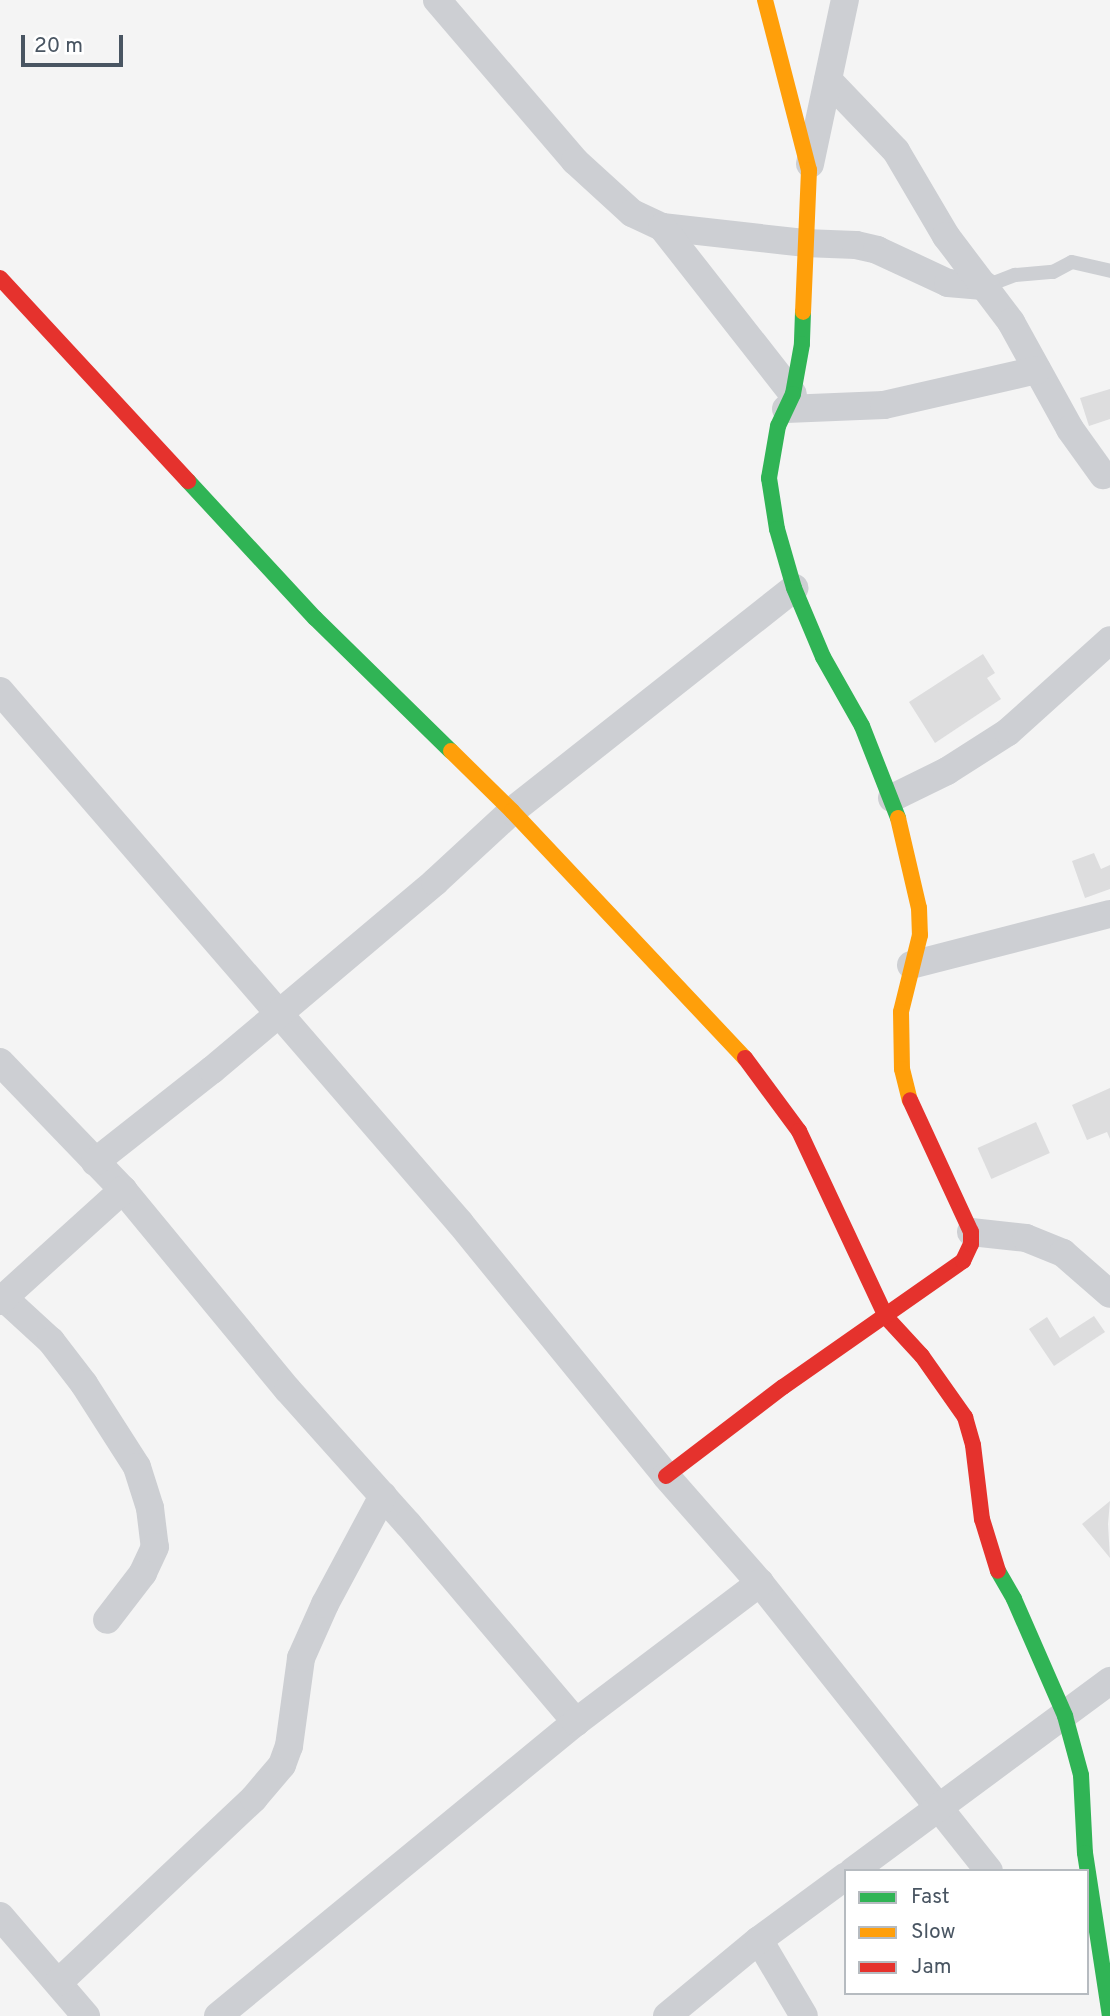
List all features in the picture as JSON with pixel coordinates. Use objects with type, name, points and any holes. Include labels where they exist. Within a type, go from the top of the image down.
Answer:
[{"type":"street","points":[[437,0],[575,161],[632,213],[662,227],[877,250],[948,283],[986,286]]},
{"type":"street","points":[[765,0],[809,170]]},
{"type":"street","points":[[666,1476],[783,1387],[963,1261],[971,1244],[971,1232],[911,1102],[902,1069],[901,1013],[920,934],[919,908],[892,798],[862,726],[823,657],[794,588],[777,529],[769,478],[778,426],[789,401],[802,344],[809,170],[845,0]]},
{"type":"street","points":[[828,80],[896,151],[946,236],[1011,322],[1070,429],[1103,475]]},
{"type":"street","points":[[662,227],[789,401]]},
{"type":"street","points":[[0,278],[315,618],[512,811],[753,1068],[799,1131],[886,1317],[922,1356],[965,1417],[973,1445],[982,1519],[997,1569],[1024,1622],[1065,1716],[1081,1775],[1087,1869]]},
{"type":"street","points":[[789,401],[884,405],[1037,370]]},
{"type":"street","points":[[95,1162],[435,882],[512,811],[794,588]]},
{"type":"street","points":[[892,798],[947,771],[1008,732],[1110,640]]},
{"type":"street","points":[[0,691],[460,1223],[666,1476],[760,1583],[987,1869]]},
{"type":"street","points":[[911,965],[1110,914]]},
{"type":"street","points":[[0,1062],[123,1190],[288,1390],[576,1721]]},
{"type":"street","points":[[107,1620],[143,1573],[155,1547],[149,1508],[140,1477],[121,1440],[85,1384],[51,1341],[2,1299],[123,1190]]},
{"type":"street","points":[[971,1232],[1027,1238],[1063,1253],[1110,1294]]},
{"type":"street","points":[[59,1982],[244,1808],[282,1765],[289,1746],[301,1658],[325,1604],[383,1496]]},
{"type":"street","points":[[218,2016],[576,1721],[760,1583]]},
{"type":"street","points":[[856,1869],[1110,1681]]},
{"type":"street","points":[[667,2016],[759,1940],[844,1877]]},
{"type":"street","points":[[1089,1880],[1109,2016]]},
{"type":"street","points":[[0,1916],[86,2016]]},
{"type":"street","points":[[759,1940],[804,2016]]},
{"type":"street","points":[[1089,1993],[1109,2016]]},
{"type":"lane","points":[[986,286],[1015,275],[1053,272],[1072,262],[1110,271]]},
{"type":"building","points":[[1110,389],[1110,419],[1089,426],[1080,398]]},
{"type":"building","points":[[983,654],[995,673],[987,678],[1001,699],[935,743],[909,702]]},
{"type":"building","points":[[1094,853],[1101,869],[1110,865],[1110,889],[1085,898],[1072,861]]},
{"type":"building","points":[[1110,1088],[1110,1139],[1107,1132],[1087,1140],[1072,1105]]},
{"type":"building","points":[[1036,1122],[1050,1153],[991,1179],[978,1148]]},
{"type":"building","points":[[1094,1316],[1105,1332],[1054,1366],[1029,1329],[1047,1317],[1060,1338]]},
{"type":"building","points":[[1110,1501],[1108,1524],[1110,1558],[1082,1524]]},
{"type":"traffic: fast","points":[[803,312],[802,344],[793,394],[778,426],[769,478],[777,529],[794,588],[823,657],[862,726],[898,818]]},
{"type":"traffic: fast","points":[[188,481],[315,618],[451,751]]},
{"type":"traffic: fast","points":[[998,1571],[1014,1599],[1065,1716],[1081,1775],[1087,1869]]},
{"type":"traffic: fast","points":[[1089,1879],[1110,2016]]},
{"type":"traffic: slow","points":[[765,0],[809,170],[803,312]]},
{"type":"traffic: slow","points":[[451,751],[512,811],[745,1058]]},
{"type":"traffic: slow","points":[[898,818],[919,908],[920,935],[901,1012],[902,1069],[910,1100]]},
{"type":"traffic: jam","points":[[0,278],[188,481]]},
{"type":"traffic: jam","points":[[745,1058],[799,1131],[886,1317],[922,1356],[965,1417],[973,1445],[982,1519],[998,1571]]},
{"type":"traffic: jam","points":[[666,1476],[783,1387],[963,1261],[971,1244],[971,1232],[910,1100]]}]
